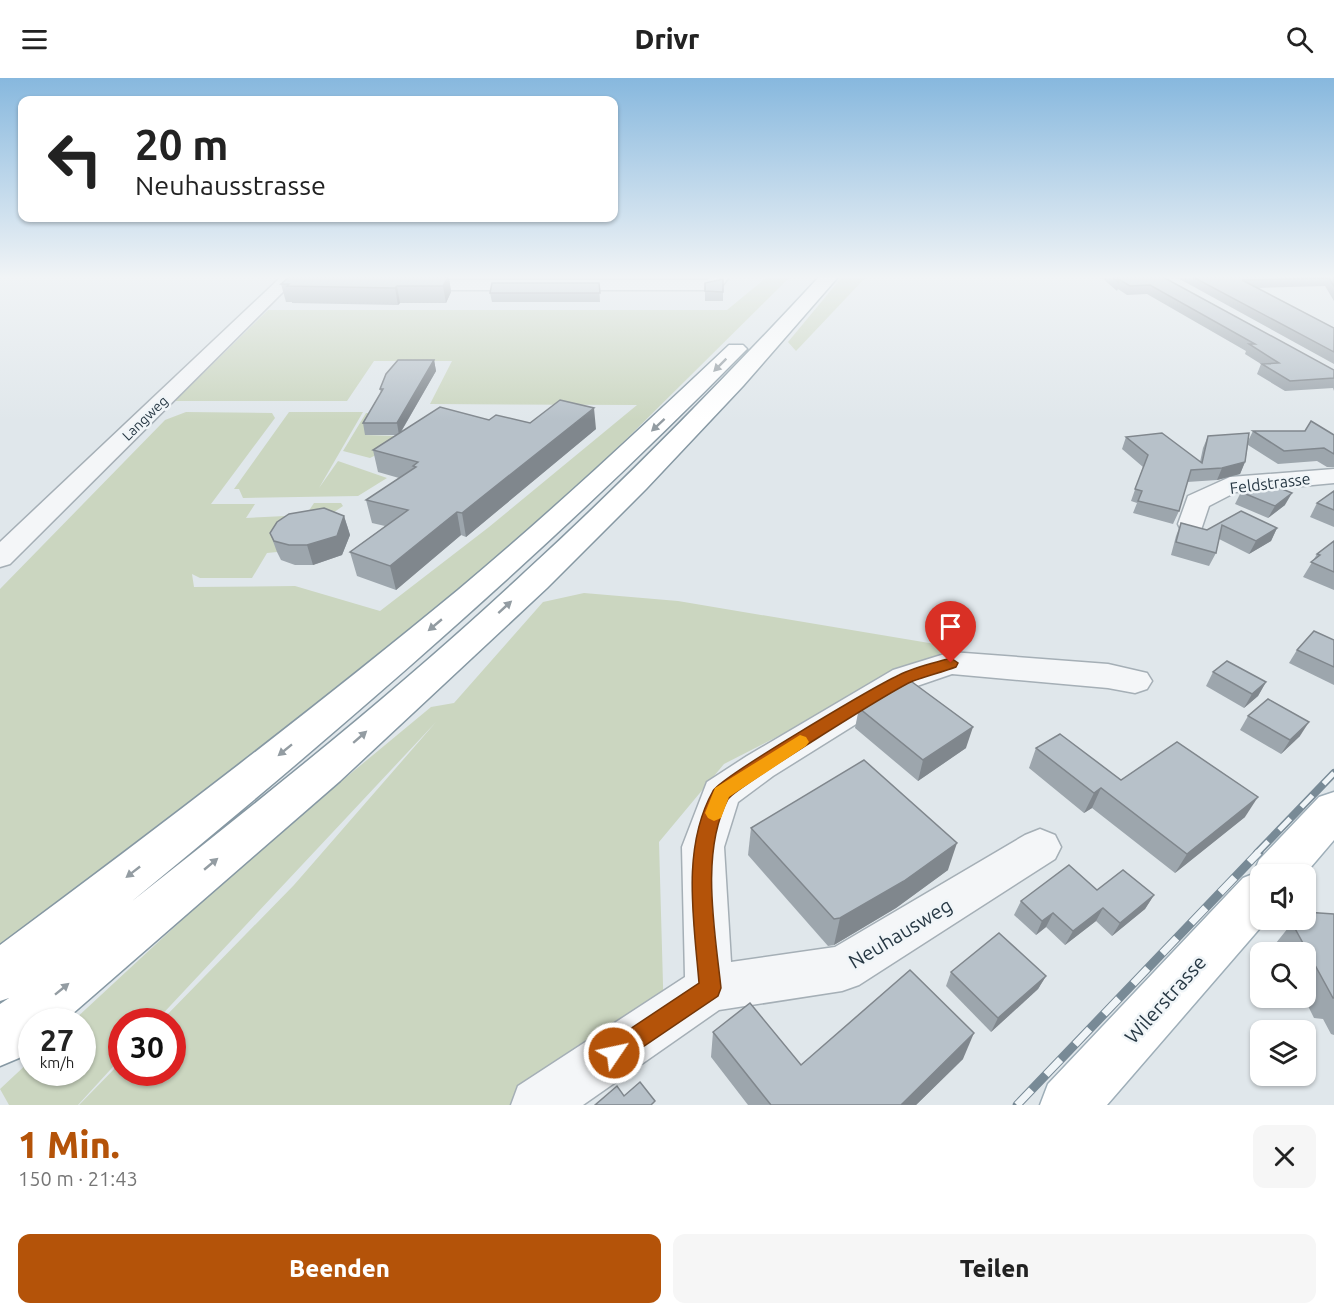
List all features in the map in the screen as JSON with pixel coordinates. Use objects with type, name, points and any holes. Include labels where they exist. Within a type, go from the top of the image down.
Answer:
[{"type":"main road","points":[[0,976],[211,810],[438,622],[599,481],[759,325]]},
{"type":"main road","points":[[0,1039],[300,789],[521,592],[698,422],[786,325]]},
{"type":"main road","points":[[1285,864],[1334,810]]},
{"type":"main road","name":"Wilerstrasse","points":[[1069,1105],[1250,904]]},
{"type":"street","name":"Langweg","points":[[0,558],[247,325]]},
{"type":"street","name":"Feldstrasse","points":[[1191,524],[1197,502],[1230,484],[1334,476]]},
{"type":"street","points":[[537,1105],[711,988],[705,929],[703,847],[721,793],[760,766],[905,678],[951,663],[1108,676],[1135,681]]},
{"type":"street","name":"Neuhausweg","points":[[711,988],[842,969],[1040,847]]},
{"type":"green space","points":[[253,325],[742,325],[578,487],[444,603],[269,744],[0,946],[0,589],[165,420],[186,412],[272,413],[275,418],[211,504],[255,504],[246,518],[306,515],[314,503],[341,503],[343,506],[311,528],[283,541],[277,552],[267,553],[252,578],[200,578],[192,574],[194,587],[295,586],[380,611],[489,527],[637,405],[430,404],[452,361],[374,361],[347,401],[175,401]]},
{"type":"green space","points":[[802,325],[821,325],[796,351],[788,342]]},
{"type":"green space","points":[[289,412],[363,412],[319,488],[338,461],[387,478],[358,496],[243,498],[239,489],[234,489]]},
{"type":"green space","points":[[366,413],[391,413],[374,421],[365,435],[397,436],[388,449],[370,458],[343,451]]},
{"type":"green space","points":[[584,593],[678,601],[953,647],[724,764],[659,842],[664,1020],[512,1105],[79,1105],[108,1075],[108,1086],[186,1086],[186,1008],[174,1008],[294,885],[436,722],[168,1008],[108,1008],[108,1072],[96,1085],[96,1008],[87,1008],[251,856],[431,707],[454,703],[543,602]]},
{"type":"green space","points":[[18,1072],[18,1086],[95,1086],[78,1105],[9,1105],[0,1089]]},
{"type":"building","points":[[1221,325],[1251,325],[1334,370],[1334,378],[1290,381],[1262,364],[1279,363],[1249,344],[1255,344]]},
{"type":"building","points":[[1283,325],[1328,325],[1334,328],[1334,352]]},
{"type":"building","points":[[398,360],[434,360],[397,423],[363,423],[383,389],[380,389],[386,374]]},
{"type":"building","points":[[560,400],[594,408],[462,513],[457,512],[390,566],[350,552],[408,510],[366,500],[416,467],[413,466],[418,462],[373,450],[440,407],[489,420],[496,415],[530,423]]},
{"type":"building","points":[[1311,421],[1334,435],[1334,454],[1324,448],[1284,451],[1253,431],[1305,431]]},
{"type":"building","points":[[1162,433],[1202,463],[1208,436],[1249,433],[1245,462],[1222,468],[1191,470],[1179,511],[1138,501],[1142,491],[1135,489],[1148,455],[1126,437]]},
{"type":"building","points":[[1260,480],[1292,493],[1275,506],[1241,492]]},
{"type":"building","points":[[1334,491],[1334,510],[1317,503]]},
{"type":"building","points":[[324,508],[344,516],[337,536],[307,545],[289,545],[274,541],[270,533],[277,522],[289,514]]},
{"type":"building","points":[[1241,511],[1277,528],[1256,541],[1222,525],[1216,553],[1176,542],[1181,523],[1207,530]]},
{"type":"building","points":[[1334,541],[1334,572],[1311,562],[1320,555],[1317,554]]},
{"type":"building","points":[[1314,631],[1334,640],[1334,667],[1297,650]]},
{"type":"building","points":[[1227,661],[1266,682],[1252,694],[1213,672]]},
{"type":"building","points":[[908,679],[973,727],[923,760],[859,708]]},
{"type":"building","points":[[1268,699],[1309,722],[1290,740],[1248,716]]},
{"type":"building","points":[[1060,734],[1121,780],[1177,742],[1258,797],[1187,854],[1101,788],[1094,793],[1036,748]]},
{"type":"building","points":[[864,760],[957,843],[904,881],[840,918],[834,919],[751,828]]},
{"type":"building","points":[[1069,865],[1097,890],[1123,870],[1154,895],[1120,923],[1103,908],[1073,931],[1053,913],[1042,921],[1021,901]]},
{"type":"building","points":[[1316,913],[1334,914],[1334,998],[1316,967],[1316,942],[1302,942],[1296,930],[1316,930]]},
{"type":"building","points":[[999,933],[1046,976],[998,1018],[951,972]]},
{"type":"building","points":[[910,970],[974,1033],[901,1105],[771,1105],[713,1032],[750,1003],[801,1065]]},
{"type":"building","points":[[640,1082],[655,1101],[651,1105],[595,1105],[617,1086],[624,1096]]},
{"type":"railway","points":[[1257,853],[1334,773]]},
{"type":"railway","points":[[1017,1105],[1259,852]]},
{"type":"slow traffic","points":[[714,813],[721,793],[800,742]]},
{"type":"route","points":[[614,1053],[711,988],[705,929],[703,847],[721,793],[760,766],[905,678],[951,663]]}]
